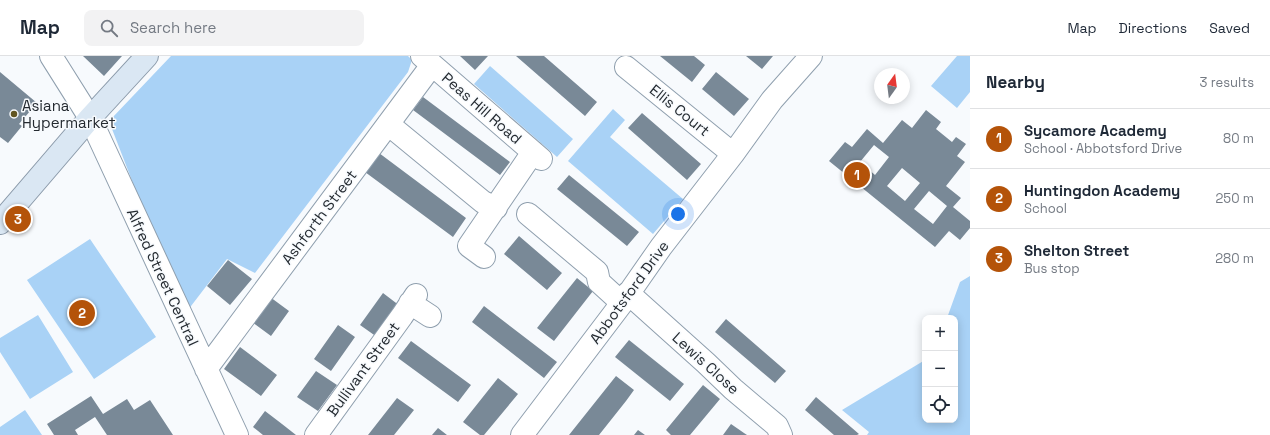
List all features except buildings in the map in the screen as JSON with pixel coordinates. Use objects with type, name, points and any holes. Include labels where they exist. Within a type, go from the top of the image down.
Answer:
[{"type":"main road","points":[[0,223],[90,118],[147,56]]},
{"type":"street","name":"Alfred Street Central","points":[[51,56],[90,118],[237,435]]},
{"type":"street","name":"Abbotsford Drive","points":[[522,435],[772,100],[811,56]]},
{"type":"street","name":"Ashforth Street","points":[[206,369],[388,124],[427,60]]},
{"type":"street","name":"Peas Hill Road","points":[[427,60],[537,156],[496,208]]},
{"type":"street","name":"Ellis Court","points":[[626,67],[733,154]]},
{"type":"street","points":[[388,124],[484,202],[496,208],[469,246],[484,257]]},
{"type":"street","name":"Lewis Close","points":[[528,214],[597,272],[599,282],[625,298],[706,363],[733,389],[777,426],[781,435]]},
{"type":"street","name":"Bullivant Street","points":[[316,435],[413,299],[430,316]]},
{"type":"shaded area","points":[[171,56],[408,56],[412,60],[408,72],[255,273],[227,259],[188,310],[167,271],[112,129],[112,118]]},
{"type":"shaded area","points":[[957,56],[970,56],[970,92],[957,108],[931,86]]},
{"type":"shaded area","points":[[490,66],[573,139],[557,157],[474,84]]},
{"type":"shaded area","points":[[613,109],[625,120],[610,137],[683,199],[653,234],[568,161]]},
{"type":"shaded area","points":[[90,239],[156,337],[94,379],[27,280]]},
{"type":"shaded area","points":[[970,276],[970,435],[867,435],[869,432],[842,410],[922,362],[922,423],[958,423],[958,315],[948,315],[960,282]]},
{"type":"shaded area","points":[[38,315],[73,372],[30,399],[0,352],[0,338]]},
{"type":"shaded area","points":[[25,410],[42,435],[0,435],[0,427]]},
{"type":"place","name":"Asiana Hypermarket","points":[[14,114]]},
{"type":"place","name":"Sycamore Academy","points":[[857,175]]},
{"type":"place","name":"Shelton Street","points":[[18,219]]},
{"type":"place","name":"Huntingdon Academy","points":[[82,313]]}]
